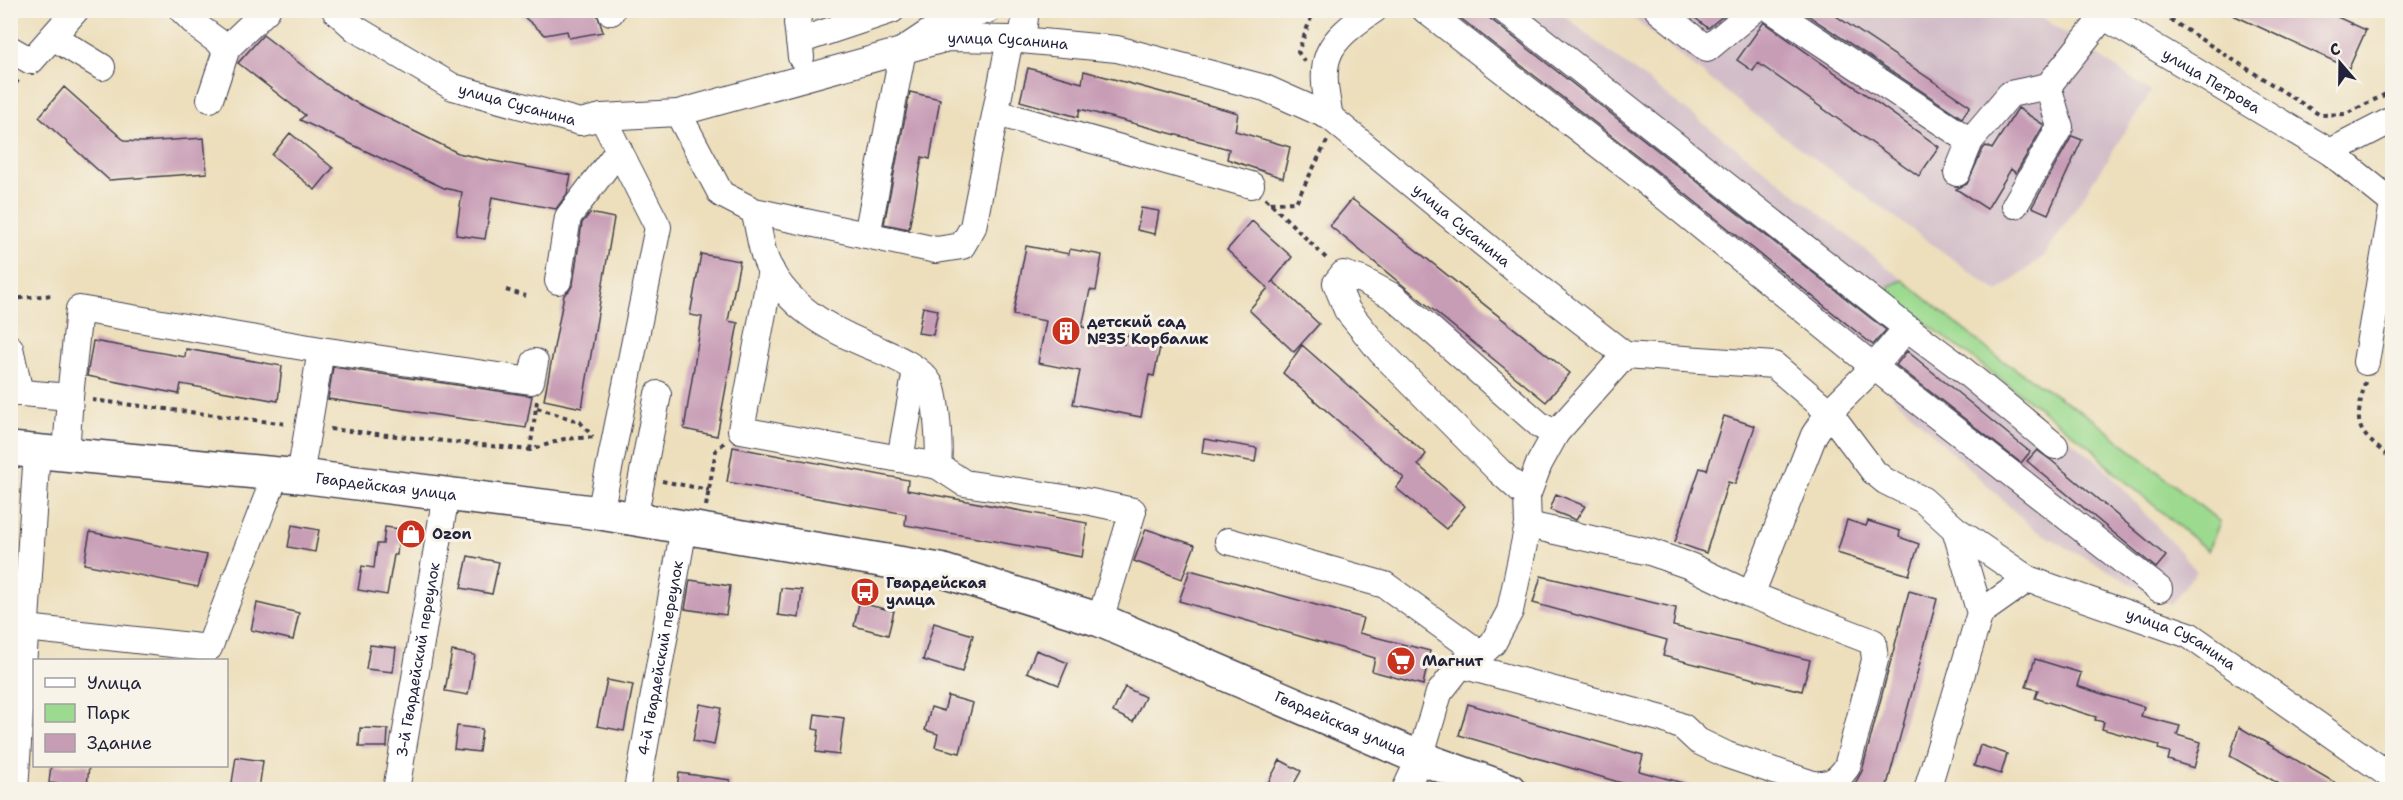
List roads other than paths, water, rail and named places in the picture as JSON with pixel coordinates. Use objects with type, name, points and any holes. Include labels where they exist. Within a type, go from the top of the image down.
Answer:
[{"type":"main road","name":"Гвардейская улица","points":[[38,451],[288,475],[600,513],[940,570],[1100,620],[1420,758],[1509,789]]},
{"type":"street","points":[[10,49],[31,61],[76,10]]},
{"type":"street","points":[[182,10],[201,29],[227,48]]},
{"type":"street","points":[[210,99],[227,48],[267,10]]},
{"type":"street","name":"улица Сусанина","points":[[336,10],[356,29],[453,87],[580,122],[602,117],[678,113],[948,38],[1016,40],[1117,49],[1265,88],[1333,119],[1513,268],[1624,355],[1774,365],[1829,412],[1874,472],[1885,481],[1923,500],[1955,529],[2028,579],[2189,635],[2392,777]]},
{"type":"street","points":[[799,10],[799,41],[804,78]]},
{"type":"street","points":[[799,41],[892,10]]},
{"type":"street","points":[[867,235],[903,50],[942,24],[988,10]]},
{"type":"street","points":[[678,113],[720,194],[754,211],[936,250],[962,246],[973,227],[997,113],[1026,10]]},
{"type":"street","points":[[1333,119],[1324,87],[1325,66],[1334,42],[1351,26],[1374,10]]},
{"type":"street","points":[[1425,10],[1644,180],[1874,367],[2158,589]]},
{"type":"street","points":[[1504,10],[1958,366],[2055,446]]},
{"type":"street","points":[[1658,10],[1707,49],[1754,10]]},
{"type":"street","points":[[1772,10],[1970,141]]},
{"type":"street","points":[[1956,173],[1970,141],[2010,94],[2048,86],[2098,14]]},
{"type":"street","name":"улица Петрова","points":[[2098,14],[2330,152],[2392,202]]},
{"type":"street","points":[[53,37],[102,67]]},
{"type":"street","points":[[2015,205],[2060,127],[2048,86]]},
{"type":"street","points":[[997,113],[1251,185]]},
{"type":"street","points":[[600,513],[605,436],[658,227],[602,117]]},
{"type":"street","points":[[2330,152],[2392,120]]},
{"type":"street","points":[[558,281],[568,217],[619,150]]},
{"type":"street","points":[[2366,362],[2392,208]]},
{"type":"street","points":[[754,211],[765,256],[786,293],[839,334],[892,356],[916,370],[931,386],[940,448],[938,466]]},
{"type":"street","points":[[771,270],[741,430],[938,466],[964,483],[1090,502],[1133,511],[1100,620]]},
{"type":"street","points":[[1527,496],[1499,471],[1381,352],[1347,310],[1336,284],[1343,274],[1362,280],[1394,297],[1541,426],[1556,433]]},
{"type":"street","points":[[15,789],[38,451],[70,397],[80,309],[321,350],[533,371]]},
{"type":"street","points":[[1751,595],[1814,435],[1829,412],[1874,367],[1907,328]]},
{"type":"street","points":[[11,348],[15,393],[70,397]]},
{"type":"street","points":[[26,628],[209,648],[308,426],[321,350]]},
{"type":"street","points":[[1405,789],[1420,758],[1439,693],[1471,659],[1493,643],[1510,611],[1528,525],[1527,496],[1539,464],[1556,433],[1624,355]]},
{"type":"street","points":[[900,459],[916,370]]},
{"type":"street","points":[[634,519],[658,394]]},
{"type":"street","name":"3-й Гвардейский переулок","points":[[396,789],[446,495]]},
{"type":"street","points":[[1228,542],[1385,585],[1471,659],[1663,718],[1683,727],[1698,741],[1727,755],[1813,784],[1838,785],[1847,767],[1875,660],[1873,642],[1751,595],[1690,566],[1650,552],[1528,525]]},
{"type":"street","name":"4-й Гвардейский переулок","points":[[637,789],[692,528]]},
{"type":"street","points":[[1927,789],[1980,613],[1955,529]]},
{"type":"street","points":[[1980,613],[2028,579]]},
{"type":"place","name":"детский сад №35 Корбалик","points":[[1066,331]]},
{"type":"place","name":"Ozon","points":[[411,534]]},
{"type":"place","name":"Гвардейская улица","points":[[865,592]]},
{"type":"place","name":"Магнит","points":[[1401,661]]}]
